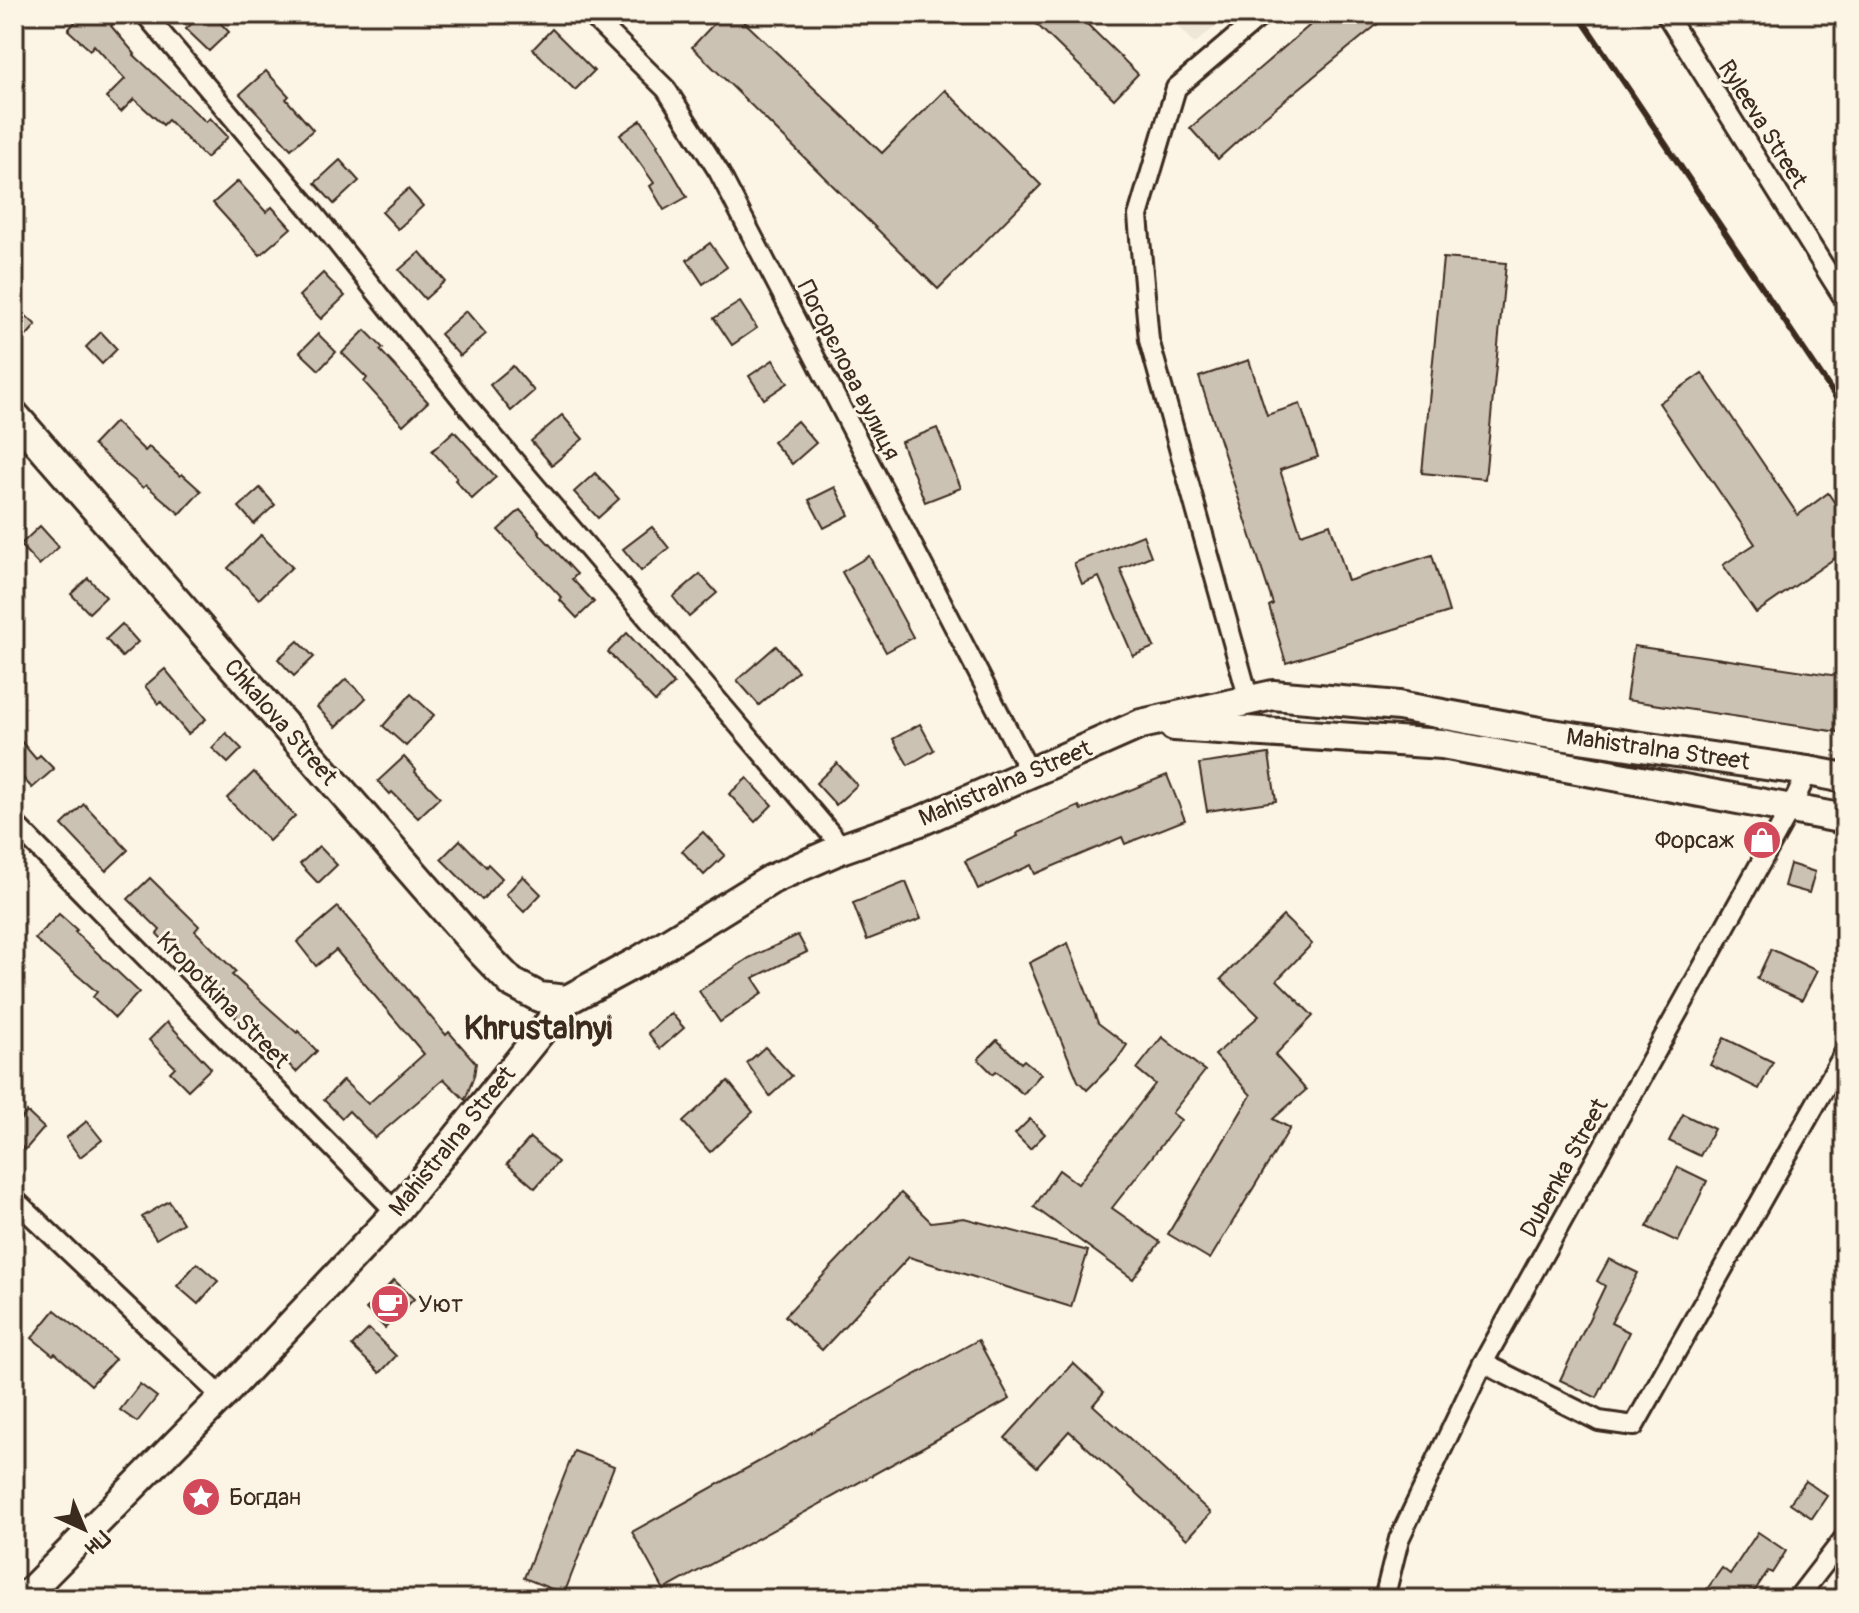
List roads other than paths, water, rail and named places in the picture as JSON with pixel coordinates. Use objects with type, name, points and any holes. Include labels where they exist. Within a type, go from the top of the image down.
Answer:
[{"type":"main road","name":"Chkalova Street","points":[[14,415],[482,952],[511,982],[539,997],[567,1000]]},
{"type":"main road","name":"Mahistralna Street","points":[[567,1000],[639,961],[772,879],[843,848],[923,820],[1141,724],[1273,695],[1399,706],[1545,733],[1845,778]]},
{"type":"main road","name":"Mahistralna Street","points":[[1141,724],[1442,744],[1845,819]]},
{"type":"street","points":[[145,14],[311,210],[468,407],[843,848]]},
{"type":"street","name":"Погорєлова вулиця","points":[[590,14],[666,89],[719,172],[1030,773]]},
{"type":"street","points":[[1249,700],[1149,340],[1138,216],[1176,88],[1263,14]]},
{"type":"street","name":"Ryleeva Street","points":[[1666,14],[1845,300]]},
{"type":"street","name":"Dubenka Street","points":[[1384,1599],[1399,1539],[1483,1363],[1791,808],[1808,771]]},
{"type":"street","name":"Kropotkina Street","points":[[14,823],[396,1212]]},
{"type":"street","name":"Mahistralna Street","points":[[22,1599],[222,1397],[396,1212],[567,1000]]},
{"type":"street","points":[[1483,1363],[1599,1421],[1634,1426],[1845,1052]]},
{"type":"street","points":[[14,1199],[222,1397]]},
{"type":"street","points":[[1797,1599],[1845,1537]]},
{"type":"railway","points":[[1578,14],[1845,411]]},
{"type":"place","name":"Форсаж","points":[[1762,840]]},
{"type":"place","name":"Уют","points":[[390,1304]]},
{"type":"place","name":"Богдан","points":[[201,1497]]},
{"type":"district","name":"Khrustalnyi","points":[[538,1028]]}]
